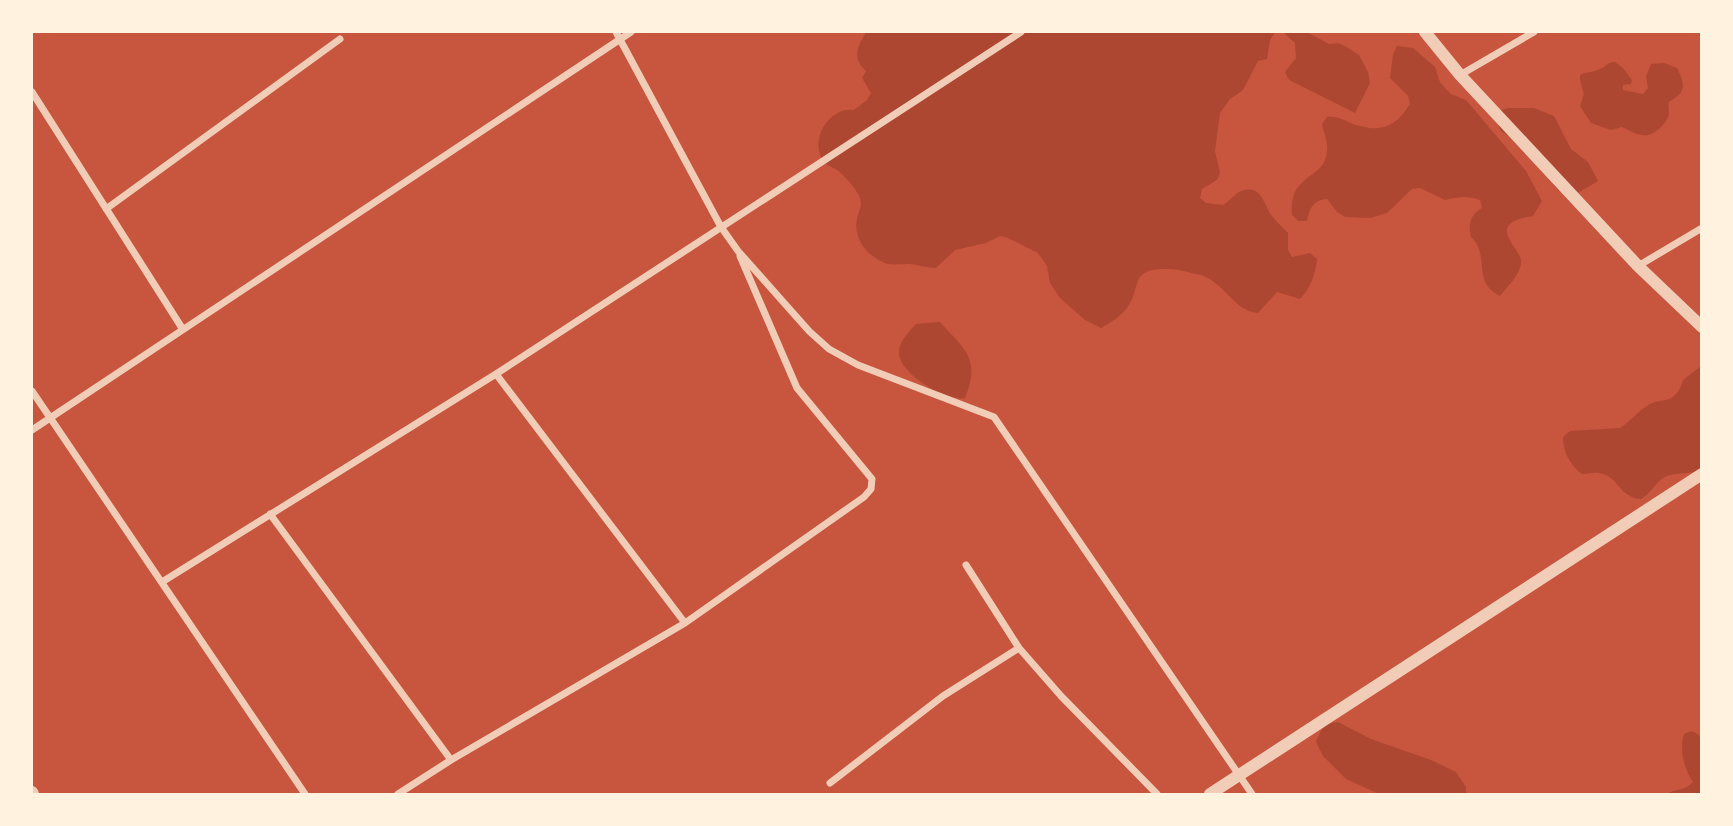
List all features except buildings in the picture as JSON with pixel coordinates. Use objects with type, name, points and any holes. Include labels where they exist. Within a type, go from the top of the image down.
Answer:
[{"type":"street","points":[[32,430],[618,35],[631,32]]},
{"type":"street","points":[[162,582],[495,374],[1021,32]]},
{"type":"street","points":[[1425,32],[1460,75],[1638,266],[1702,327]]},
{"type":"street","points":[[1460,75],[1534,32]]},
{"type":"street","points":[[618,35],[721,227],[738,251],[809,331],[829,349],[858,365],[994,417],[1251,794]]},
{"type":"street","points":[[106,209],[340,39]]},
{"type":"street","points":[[32,92],[182,328]]},
{"type":"street","points":[[1638,266],[1702,228]]},
{"type":"street","points":[[398,794],[685,623],[864,497],[871,489],[872,480],[797,388],[738,251]]},
{"type":"street","points":[[495,374],[685,623]]},
{"type":"street","points":[[32,391],[304,794]]},
{"type":"street","points":[[1210,794],[1702,474]]},
{"type":"street","points":[[270,514],[451,760]]},
{"type":"street","points":[[966,565],[1019,648],[1061,696],[1157,794]]},
{"type":"street","points":[[830,783],[943,696],[1019,648]]},
{"type":"shaded area","points":[[866,32],[1275,32],[1270,40],[1267,59],[1258,61],[1243,90],[1230,99],[1220,113],[1215,151],[1220,173],[1217,180],[1202,189],[1200,198],[1206,203],[1223,205],[1241,191],[1253,190],[1258,193],[1272,216],[1288,233],[1288,250],[1292,257],[1310,253],[1317,259],[1307,290],[1300,299],[1277,292],[1258,313],[1241,307],[1205,277],[1176,270],[1156,270],[1141,275],[1127,308],[1119,317],[1101,328],[1085,320],[1060,298],[1050,283],[1047,266],[1038,253],[1008,238],[1000,236],[986,243],[955,250],[936,268],[888,264],[875,258],[864,247],[857,234],[861,204],[858,194],[843,175],[824,161],[819,148],[821,131],[831,117],[846,110],[854,110],[867,100],[871,93],[862,78],[866,71],[857,56]]},
{"type":"shaded area","points":[[1283,32],[1307,32],[1329,44],[1338,43],[1345,46],[1359,55],[1368,72],[1370,83],[1355,113],[1289,80],[1285,72],[1296,58],[1295,43]]},
{"type":"shaded area","points":[[1397,46],[1413,48],[1435,67],[1440,82],[1451,94],[1466,100],[1526,171],[1542,201],[1533,216],[1509,225],[1508,237],[1521,263],[1516,276],[1500,296],[1486,284],[1480,252],[1471,237],[1471,220],[1482,208],[1480,200],[1462,197],[1445,200],[1420,188],[1412,189],[1387,213],[1370,218],[1345,217],[1337,212],[1327,199],[1318,201],[1313,206],[1307,221],[1298,221],[1292,215],[1292,201],[1296,191],[1325,161],[1327,144],[1322,124],[1327,117],[1363,127],[1379,128],[1399,119],[1410,104],[1408,96],[1390,78],[1393,54]]},
{"type":"shaded area","points":[[1615,62],[1632,80],[1631,84],[1623,85],[1623,90],[1643,94],[1648,88],[1646,76],[1651,64],[1664,63],[1677,68],[1683,88],[1679,95],[1669,102],[1668,118],[1655,132],[1636,134],[1622,127],[1611,130],[1591,123],[1580,106],[1584,94],[1580,76]]},
{"type":"shaded area","points":[[1534,108],[1554,116],[1571,149],[1588,162],[1598,181],[1576,194],[1559,191],[1520,144],[1501,131],[1495,119],[1497,111]]},
{"type":"shaded area","points":[[940,322],[963,348],[971,364],[970,384],[965,398],[947,396],[925,385],[915,378],[901,361],[899,353],[904,337],[916,324]]},
{"type":"shaded area","points":[[1701,366],[1702,469],[1667,476],[1641,499],[1628,495],[1606,475],[1582,474],[1574,467],[1564,448],[1563,437],[1570,431],[1620,428],[1650,404],[1673,396],[1683,380]]},
{"type":"shaded area","points":[[1338,722],[1371,739],[1431,760],[1456,772],[1466,787],[1466,794],[1379,794],[1346,779],[1323,756],[1316,742],[1323,728]]},
{"type":"shaded area","points":[[1692,731],[1699,735],[1701,741],[1701,794],[1667,794],[1693,782],[1682,753],[1684,734]]}]
